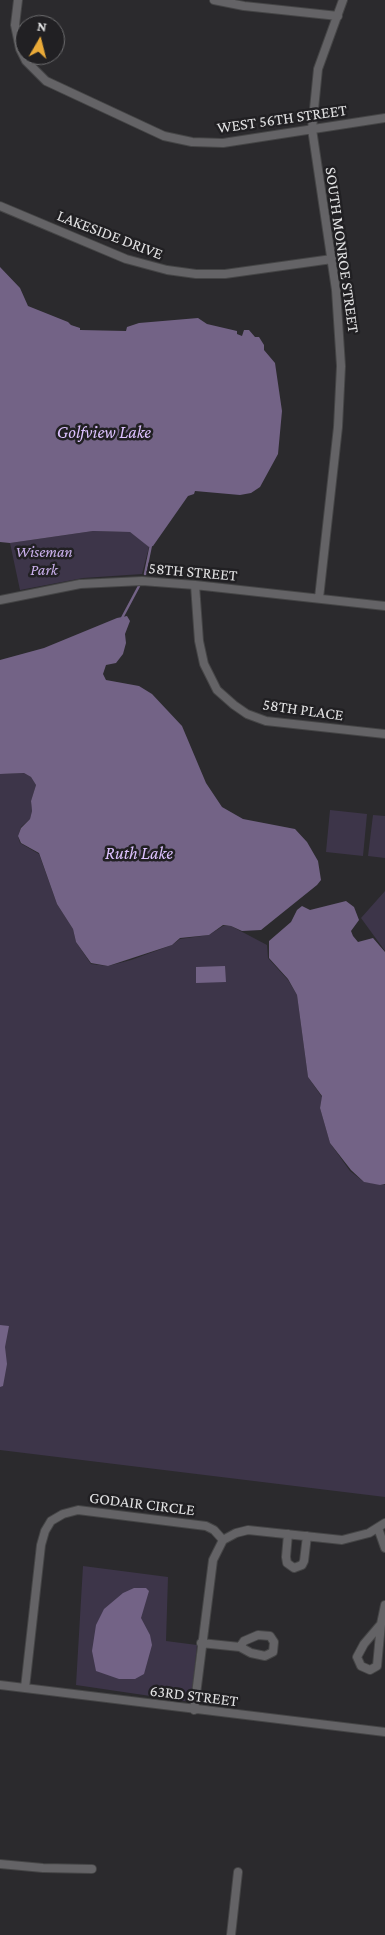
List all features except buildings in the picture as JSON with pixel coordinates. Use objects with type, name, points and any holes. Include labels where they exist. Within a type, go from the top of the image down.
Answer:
[{"type":"street","name":"WEST 56TH STREET","points":[[18,0],[15,25],[20,49],[26,61],[46,81],[147,129],[182,140],[223,142],[385,118]]},
{"type":"street","points":[[214,0],[244,6],[338,16]]},
{"type":"street","name":"SOUTH MONROE STREET","points":[[319,598],[340,394],[340,338],[332,259],[312,129],[318,69],[327,39],[343,0]]},
{"type":"street","name":"LAKESIDE DRIVE","points":[[0,206],[135,262],[174,272],[225,274],[332,259]]},
{"type":"street","name":"58TH STREET","points":[[0,600],[69,586],[112,582],[195,585],[385,606]]},
{"type":"street","name":"58TH PLACE","points":[[195,585],[200,651],[206,671],[217,690],[234,706],[251,716],[274,722],[385,734]]},
{"type":"street","name":"GODAIR CIRCLE","points":[[25,1688],[41,1545],[45,1531],[51,1521],[63,1514],[78,1510],[206,1526],[214,1530],[223,1540]]},
{"type":"street","points":[[194,1710],[213,1560],[223,1540],[236,1533],[248,1530],[342,1540],[356,1537],[382,1526],[385,1548]]},
{"type":"street","points":[[288,1534],[287,1563],[294,1568],[302,1565],[304,1561],[307,1536]]},
{"type":"street","points":[[381,1624],[364,1644],[357,1657],[361,1666],[370,1670],[377,1666],[385,1605]]},
{"type":"street","points":[[201,1643],[240,1647]]},
{"type":"street","name":"63RD STREET","points":[[0,1684],[194,1710],[385,1732]]},
{"type":"street","points":[[0,1864],[43,1868],[92,1869]]},
{"type":"street","points":[[231,1935],[238,1872]]},
{"type":"green space","name":"Wiseman Park","points":[[93,531],[130,532],[145,543],[149,547],[142,574],[83,578],[20,590],[10,543]]},
{"type":"green space","points":[[24,773],[31,777],[36,785],[31,801],[32,811],[30,819],[21,827],[18,836],[20,843],[39,854],[57,904],[73,929],[76,942],[91,964],[108,966],[131,960],[172,945],[180,939],[209,935],[223,926],[231,926],[267,945],[268,958],[288,980],[297,995],[308,1077],[322,1097],[320,1108],[330,1143],[350,1171],[364,1182],[385,1185],[385,1497],[0,1450],[0,774]]},
{"type":"green space","points":[[330,810],[367,814],[363,856],[326,852]]},
{"type":"green space","points":[[373,815],[385,816],[385,858],[368,856]]},
{"type":"green space","points":[[385,891],[385,951],[361,918]]},
{"type":"green space","points":[[83,1566],[168,1577],[166,1641],[197,1645],[191,1702],[76,1685]]},
{"type":"water","name":"Golfview Lake","points":[[0,267],[20,288],[28,306],[68,322],[80,328],[80,330],[126,331],[127,327],[139,323],[198,318],[207,324],[237,331],[237,334],[242,336],[244,330],[249,330],[255,337],[259,337],[264,345],[264,350],[275,363],[282,411],[278,454],[260,487],[251,493],[240,495],[195,491],[194,494],[188,496],[153,546],[149,547],[130,532],[93,531],[10,543],[0,542]]},
{"type":"water","name":"Ruth Lake","points":[[127,616],[130,621],[125,634],[126,643],[123,654],[116,663],[106,665],[103,674],[106,680],[139,686],[152,694],[182,726],[206,783],[222,807],[243,819],[295,829],[307,842],[318,861],[321,880],[261,930],[242,931],[223,925],[209,935],[180,938],[172,945],[108,966],[91,963],[76,942],[73,929],[57,904],[39,853],[21,843],[18,836],[21,828],[30,819],[32,811],[31,801],[36,785],[31,777],[24,773],[0,774],[0,660],[44,648],[117,618]]},
{"type":"water","points":[[346,901],[354,907],[359,920],[351,931],[353,936],[358,942],[373,938],[385,952],[385,1184],[380,1185],[364,1182],[351,1170],[330,1143],[320,1108],[322,1096],[308,1077],[297,995],[288,979],[269,958],[269,941],[291,922],[297,910],[302,906],[310,910]]},
{"type":"water","points":[[225,966],[226,982],[196,983],[196,967]]},
{"type":"water","points":[[0,1325],[9,1326],[5,1347],[7,1364],[3,1386],[0,1387]]},
{"type":"water","points":[[134,1588],[146,1588],[149,1591],[141,1618],[150,1635],[152,1645],[144,1674],[135,1679],[119,1679],[96,1671],[92,1651],[96,1625],[104,1609],[123,1593]]},
{"type":"waterway","points":[[145,574],[151,545]]},
{"type":"waterway","points":[[122,618],[139,586]]}]
